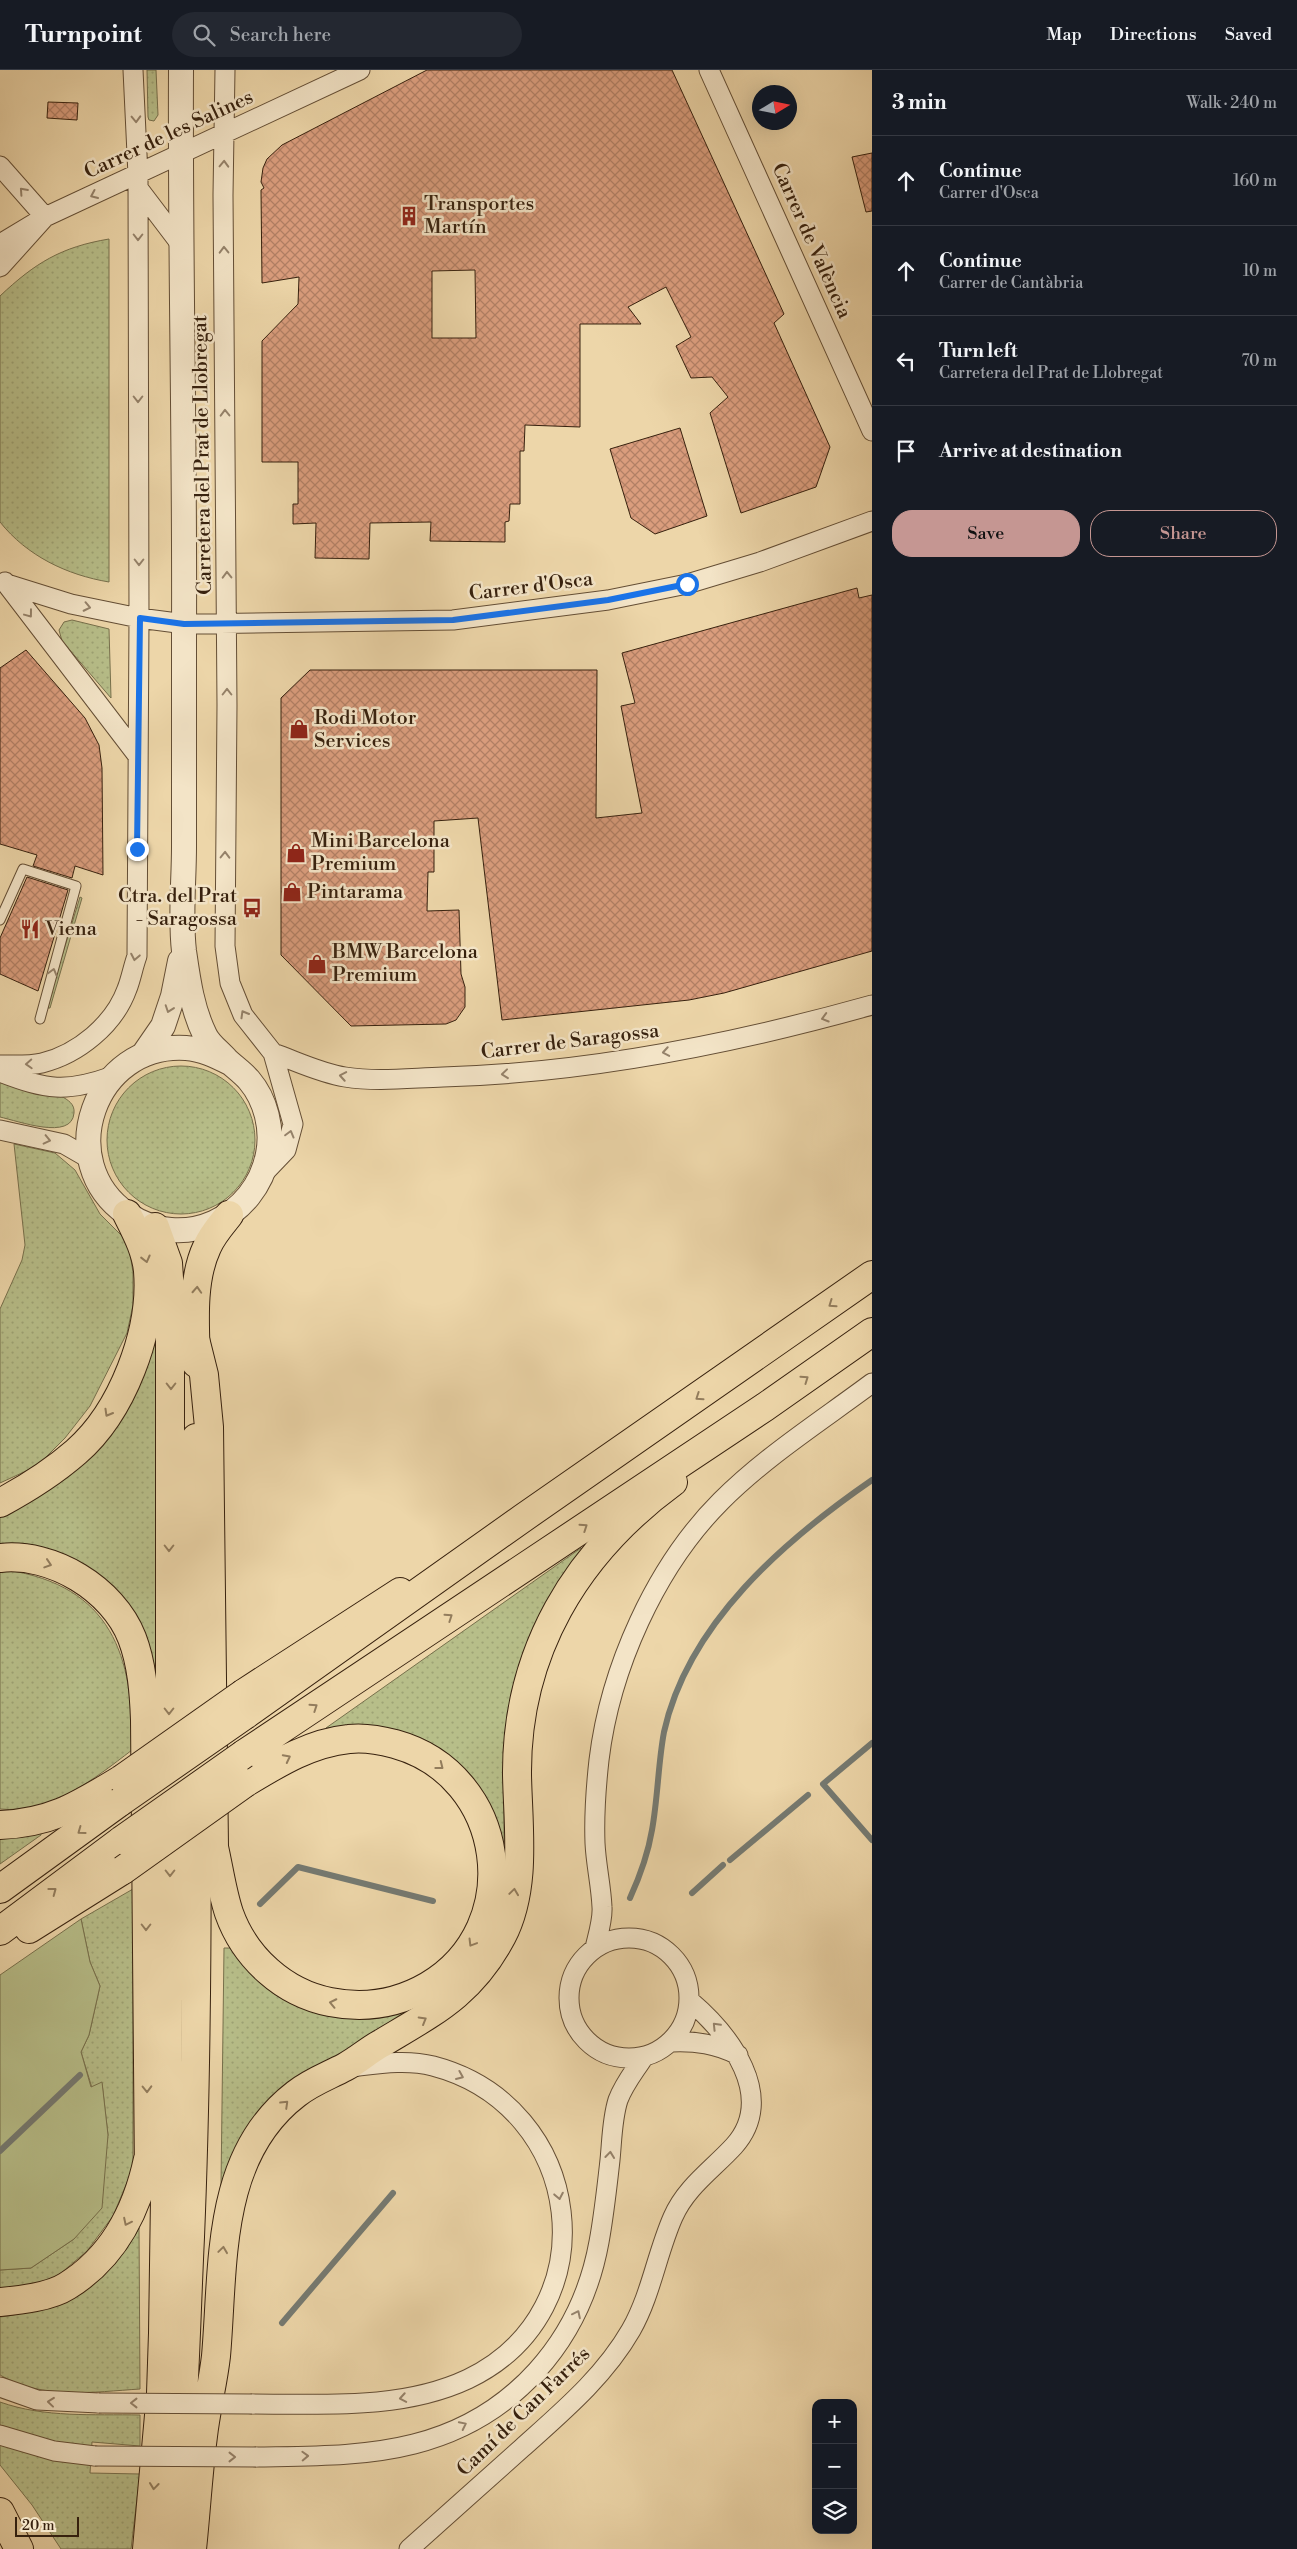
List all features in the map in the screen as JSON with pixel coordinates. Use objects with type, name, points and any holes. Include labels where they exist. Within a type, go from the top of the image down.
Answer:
[{"type":"highway","points":[[0,1503],[44,1476],[77,1452],[103,1422],[126,1381],[141,1343],[147,1306],[148,1270],[142,1242],[127,1214]]},
{"type":"highway","points":[[169,2549],[181,2432],[192,2176],[196,1985],[195,1339],[197,1285],[200,1266],[207,1247],[229,1215]]},
{"type":"highway","points":[[147,2549],[161,2393],[170,1905],[170,1292],[168,1262],[155,1227]]},
{"type":"highway","points":[[0,1890],[121,1791],[244,1704],[523,1518],[872,1275]]},
{"type":"highway","points":[[0,1931],[122,1840],[244,1754],[765,1407],[872,1332]]},
{"type":"highway","points":[[192,2549],[202,2437],[210,1903],[214,1848],[209,1427],[204,1375],[195,1339]]},
{"type":"highway","points":[[202,2437],[216,2357],[222,2257],[231,2197],[248,2150],[268,2121],[294,2096],[318,2079],[344,2067],[380,2043],[430,2016],[466,1988],[503,1934],[513,1901],[518,1868],[517,1771],[521,1718],[532,1668],[543,1636],[560,1604],[597,1551],[645,1503],[699,1463],[765,1407]]},
{"type":"highway","points":[[0,1558],[22,1558],[40,1561],[76,1576],[118,1613],[132,1637],[138,1661],[144,1691],[146,1720],[148,2160],[163,2333]]},
{"type":"highway","points":[[0,1947],[123,1870],[245,1783],[303,1750],[350,1739],[367,1738],[405,1747],[438,1763],[458,1783],[475,1804],[489,1836],[492,1854],[491,1896],[474,1941],[459,1962],[443,1977],[412,1996],[375,2006],[349,2006],[309,1998],[273,1977],[247,1949],[230,1913],[214,1848]]},
{"type":"highway","points":[[0,1825],[33,1823],[121,1791]]},
{"type":"highway","points":[[0,2302],[25,2300],[66,2287],[100,2259],[126,2226],[142,2187],[148,2160]]},
{"type":"highway","points":[[0,2512],[19,2549]]},
{"type":"street","points":[[0,1065],[41,1063],[67,1054],[93,1036],[112,1016],[126,991],[136,956],[140,618],[138,181],[133,70]]},
{"type":"street","points":[[181,70],[184,624],[183,944],[192,997],[206,1038],[230,1064],[249,1080],[262,1101],[269,1124],[270,1149],[264,1173],[250,1197],[229,1215],[201,1228],[170,1230],[155,1227],[127,1214],[103,1190],[90,1159],[88,1137],[92,1114],[100,1094],[113,1076],[127,1064],[143,1055],[165,1049],[188,1048],[210,1053],[230,1064]]},
{"type":"street","name":"Carretera del Prat de Llobregat","points":[[225,70],[223,204],[227,624],[224,905],[227,967],[230,983],[243,1015],[273,1052],[293,1124],[286,1150],[264,1173]]},
{"type":"street","name":"Carrer de les Salines","points":[[0,244],[46,217],[138,181],[181,155],[225,133],[360,70]]},
{"type":"street","name":"Carrer de València","points":[[709,70],[872,431]]},
{"type":"street","points":[[0,166],[46,217],[0,266]]},
{"type":"street","points":[[138,181],[182,246]]},
{"type":"street","name":"Carrer d'Osca","points":[[3,579],[71,604],[140,618],[184,624],[453,620],[608,600],[687,584],[760,562],[872,521]]},
{"type":"street","points":[[3,579],[138,756]]},
{"type":"street","points":[[143,1055],[163,1026],[173,996],[183,944]]},
{"type":"street","name":"Carrer de Saragossa","points":[[273,1052],[314,1069],[343,1077],[372,1080],[479,1076],[570,1068],[682,1049],[779,1031],[872,1005]]},
{"type":"street","points":[[0,1072],[26,1081],[68,1088],[80,1087],[113,1076]]},
{"type":"street","points":[[0,1130],[64,1144],[90,1159]]},
{"type":"street","points":[[595,1948],[603,1908],[597,1879],[595,1842],[599,1759],[620,1671],[636,1627],[661,1580],[690,1538],[720,1502],[752,1472],[872,1383]]},
{"type":"street","points":[[603,1908],[627,1937]]},
{"type":"street","points":[[627,1937],[647,1940],[665,1949],[679,1963],[688,1981],[690,2001],[687,2016],[681,2030],[672,2042],[658,2052],[643,2058],[622,2059],[601,2053],[585,2040],[573,2022],[568,2002],[571,1981],[580,1962],[595,1948],[610,1940],[627,1937]]},
{"type":"street","name":"Camí de Can Farrés","points":[[409,2549],[601,2374],[632,2329],[659,2261],[673,2217],[685,2196],[735,2145],[747,2127],[751,2105],[750,2088],[738,2055],[725,2035],[690,2001]]},
{"type":"street","points":[[672,2042],[704,2043],[722,2047],[738,2055]]},
{"type":"street","points":[[0,2435],[54,2451],[95,2456],[256,2457],[346,2454],[414,2444],[435,2438],[476,2419],[498,2405],[531,2378],[549,2359],[562,2340],[584,2298],[599,2244],[614,2116],[624,2086],[643,2058]]},
{"type":"street","points":[[0,2387],[37,2400],[99,2403],[252,2404],[380,2402],[432,2392],[452,2386],[491,2365],[515,2345],[539,2314],[553,2286],[560,2258],[562,2225],[559,2196],[551,2166],[537,2138],[516,2112],[485,2088],[432,2066],[395,2062],[344,2067]]},
{"type":"lane","points":[[0,920],[23,870],[76,886],[40,1019]]},
{"type":"green space","points":[[147,70],[156,70],[158,115],[154,121],[149,120],[148,117]]},
{"type":"green space","points":[[109,239],[109,582],[63,569],[49,562],[23,545],[0,522],[0,296],[25,274],[50,258],[92,242]]},
{"type":"green space","points":[[72,620],[109,629],[111,698],[62,641],[59,630],[64,622]]},
{"type":"green space","points":[[80,897],[82,898],[50,1008],[46,1008]]},
{"type":"green space","points":[[181,1066],[209,1072],[233,1088],[249,1112],[255,1140],[249,1168],[233,1192],[209,1208],[181,1214],[153,1208],[129,1192],[113,1168],[107,1140],[113,1112],[129,1088],[153,1072]]},
{"type":"green space","points":[[0,1082],[61,1096],[73,1107],[74,1113],[71,1121],[64,1126],[54,1128],[31,1125],[0,1117]]},
{"type":"green space","points":[[14,1144],[55,1153],[75,1170],[100,1214],[128,1242],[133,1272],[133,1305],[127,1333],[90,1406],[65,1438],[37,1466],[0,1483],[0,1309],[22,1260],[25,1245]]},
{"type":"green space","points":[[156,1294],[157,1733],[112,1587],[94,1572],[76,1562],[0,1546],[0,1513],[92,1449]]},
{"type":"green space","points":[[581,1548],[583,1551],[504,1798],[504,1844],[501,1844],[473,1782],[454,1760],[429,1744],[401,1732],[326,1728]]},
{"type":"green space","points":[[7,1570],[42,1578],[71,1592],[93,1609],[109,1630],[121,1656],[128,1684],[131,1716],[132,1750],[103,1772],[71,1792],[37,1806],[19,1809],[0,1809],[0,1571]]},
{"type":"green space","points":[[41,1832],[41,1835],[0,1864],[0,1835]]},
{"type":"green space","points":[[133,1889],[133,2168],[113,2216],[87,2251],[54,2279],[20,2289],[0,2288],[0,2270],[31,2268],[74,2239],[108,2135],[102,2083],[92,2088],[81,2052],[89,2035],[100,1986],[90,1962],[81,1919]]},
{"type":"green space","points":[[81,1919],[90,1962],[100,1986],[89,2035],[81,2052],[91,2087],[102,2082],[108,2135],[102,2208],[74,2239],[31,2268],[0,2270],[0,1975]]},
{"type":"green space","points":[[224,1948],[234,1948],[250,1972],[409,2010],[414,2008],[376,2035],[304,2074],[232,2159],[221,2185]]},
{"type":"green space","points":[[139,2228],[140,2389],[86,2392],[51,2391],[16,2383],[0,2375],[0,2317],[19,2314],[56,2303],[85,2289],[98,2280],[120,2258]]},
{"type":"green space","points":[[0,2402],[34,2411],[52,2413],[140,2415],[140,2446],[92,2442],[90,2473],[140,2474],[131,2549],[61,2549],[32,2505],[0,2465]]},
{"type":"building","points":[[427,70],[672,70],[784,314],[774,323],[830,447],[816,487],[741,513],[710,413],[728,397],[712,377],[691,378],[676,346],[691,337],[666,287],[628,307],[641,324],[580,324],[580,427],[525,425],[524,451],[520,451],[520,504],[510,504],[509,521],[505,522],[505,542],[430,541],[431,522],[370,523],[369,559],[315,558],[316,523],[293,524],[293,504],[298,504],[298,462],[262,462],[262,341],[298,304],[299,277],[262,283],[261,190],[264,188],[261,182],[263,168],[267,159],[282,145]],"holes":[[[475,270],[476,338],[432,338],[432,271]]]},
{"type":"building","points":[[48,102],[78,103],[77,120],[47,118]]},
{"type":"building","points":[[872,153],[872,211],[866,212],[852,157]]},
{"type":"building","points":[[680,428],[707,516],[655,534],[631,518],[610,449]]},
{"type":"building","points":[[857,588],[859,598],[872,595],[872,951],[724,993],[689,1000],[502,1020],[478,818],[434,821],[434,872],[428,872],[427,911],[459,910],[461,974],[465,987],[465,1007],[456,1020],[446,1024],[351,1026],[281,955],[281,698],[310,670],[597,670],[596,818],[642,813],[621,706],[635,703],[622,653]]},
{"type":"building","points":[[26,650],[85,718],[99,745],[102,768],[103,875],[75,866],[72,878],[33,866],[37,855],[0,844],[0,668]]},
{"type":"building","name":"Viena","points":[[27,877],[68,890],[38,991],[0,974],[0,938]]},
{"type":"waterway","points":[[630,1898],[643,1865],[650,1839],[664,1732],[676,1692],[694,1655],[717,1620],[774,1557],[806,1529],[872,1480]]},
{"type":"waterway","points":[[872,1743],[823,1784],[872,1840]]},
{"type":"waterway","points":[[730,1860],[808,1795]]},
{"type":"waterway","points":[[692,1893],[723,1865]]},
{"type":"waterway","points":[[260,1904],[298,1867],[433,1901]]},
{"type":"waterway","points":[[0,2151],[80,2075]]},
{"type":"waterway","points":[[282,2323],[393,2193]]},
{"type":"place","name":"Transportes Martín","points":[[409,216]]},
{"type":"place","name":"Rodi Motor Services","points":[[299,729]]},
{"type":"place","name":"Mini Barcelona Premium","points":[[296,853]]},
{"type":"place","name":"Pintarama","points":[[292,892]]},
{"type":"place","name":"Ctra. del Prat - Saragossa","points":[[252,908]]},
{"type":"place","name":"Viena","points":[[30,929]]},
{"type":"place","name":"BMW Barcelona Premium","points":[[317,964]]},
{"type":"route","points":[[137,849],[140,618],[184,624],[453,620],[608,600],[687,584]]}]
